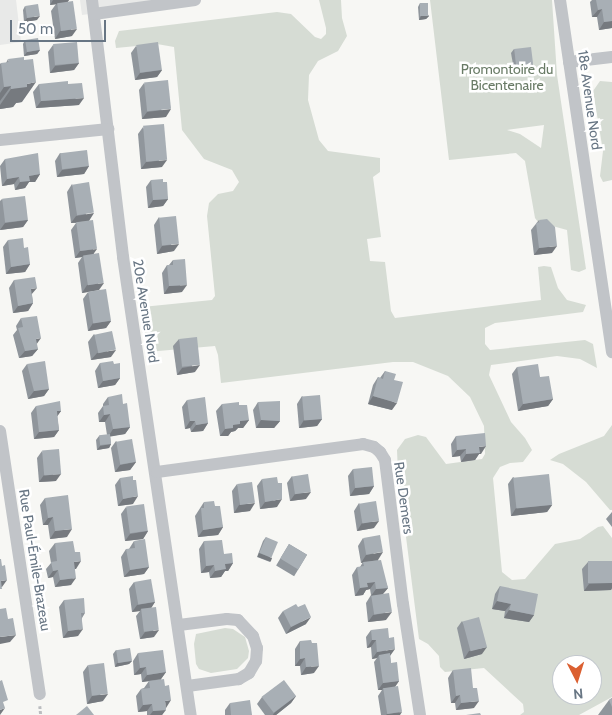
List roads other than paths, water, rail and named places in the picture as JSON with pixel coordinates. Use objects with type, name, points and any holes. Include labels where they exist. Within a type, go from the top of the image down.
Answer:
[{"type":"street","name":"20e Avenue Nord","points":[[92,0],[123,257],[191,715]]},
{"type":"street","points":[[94,14],[195,0]]},
{"type":"street","name":"18e Avenue Nord","points":[[560,0],[607,279],[612,352]]},
{"type":"street","points":[[569,62],[612,57]]},
{"type":"street","points":[[0,140],[108,129]]},
{"type":"street","name":"Rue Paul-Émile-Brazeau","points":[[0,433],[40,694]]},
{"type":"street","name":"Rue Demers","points":[[156,472],[363,444],[374,447],[380,452],[385,460],[403,604],[420,715]]},
{"type":"street","points":[[179,625],[227,619],[238,620],[253,636],[257,648],[256,661],[249,673],[239,679],[187,686]]},
{"type":"park label","name":"Promontoire du Bicentenaire","points":[[507,78]]}]
